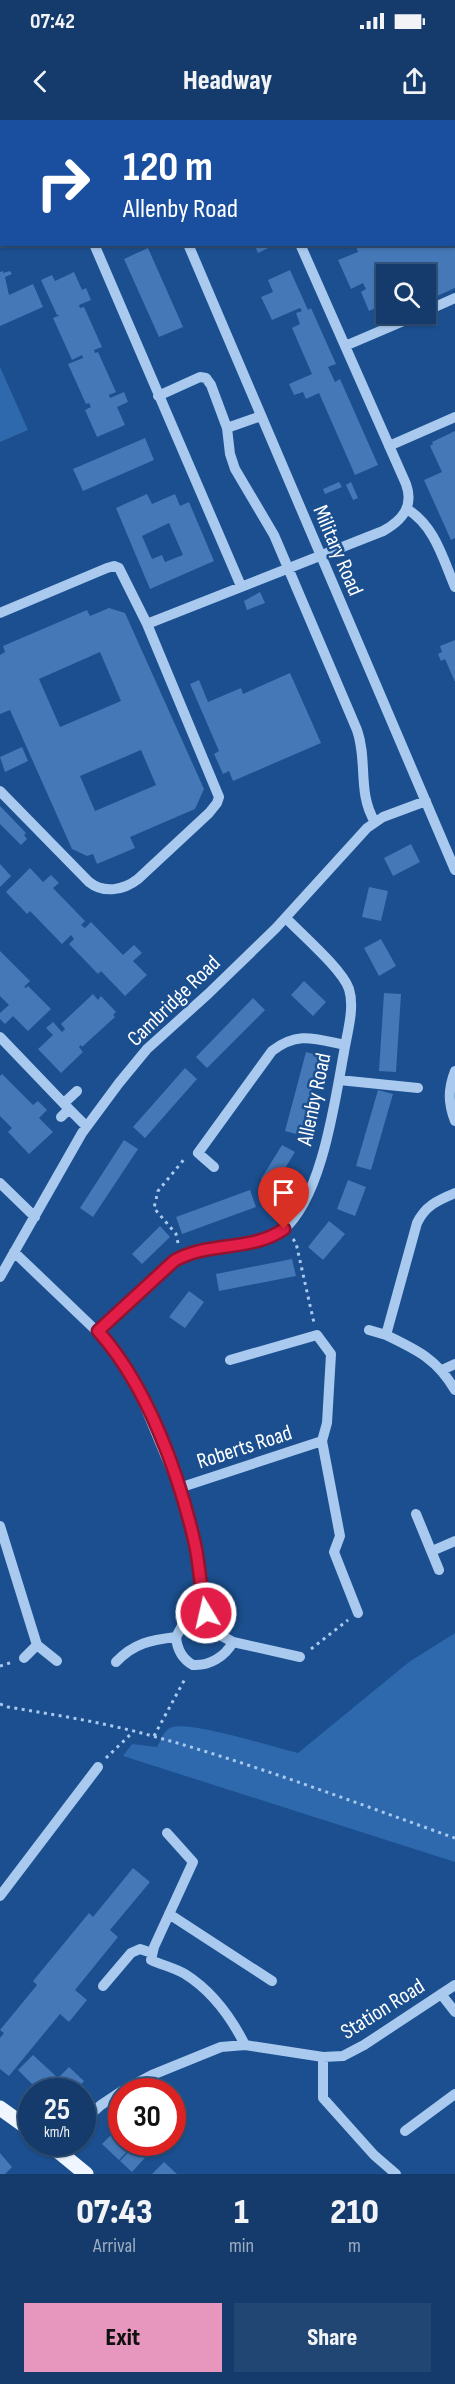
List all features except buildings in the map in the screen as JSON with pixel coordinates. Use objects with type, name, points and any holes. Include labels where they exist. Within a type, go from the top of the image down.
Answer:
[{"type":"main road","points":[[0,2108],[18,2121]]},
{"type":"main road","points":[[67,2156],[86,2174]]},
{"type":"street","points":[[95,246],[241,586]]},
{"type":"street","name":"Military Road","points":[[189,246],[455,870]]},
{"type":"street","points":[[147,624],[288,567],[321,557],[389,528],[399,521],[407,510],[409,494],[301,246]]},
{"type":"street","points":[[436,307],[455,298]]},
{"type":"street","points":[[345,346],[397,324]]},
{"type":"street","points":[[158,396],[200,377],[206,378],[211,385],[227,428],[234,469],[269,526],[359,736],[364,796],[375,822]]},
{"type":"street","points":[[227,428],[261,416]]},
{"type":"street","points":[[389,446],[455,417]]},
{"type":"street","points":[[407,510],[418,517],[429,530],[455,587]]},
{"type":"street","points":[[0,613],[114,567],[119,568],[147,624],[218,793],[218,801],[213,809],[130,886],[106,889],[89,882],[0,791]]},
{"type":"street","name":"Cambridge Road","points":[[0,1277],[86,1126],[147,1049],[208,994],[286,918],[375,822],[426,801]]},
{"type":"street","name":"Allenby Road","points":[[284,1229],[297,1214],[308,1192],[323,1149],[339,1080],[351,1009],[348,987],[338,973],[286,918]]},
{"type":"street","points":[[0,1037],[86,1126]]},
{"type":"street","points":[[214,1167],[198,1153],[272,1051],[284,1042],[297,1038],[345,1045]]},
{"type":"street","points":[[455,1071],[448,1104],[455,1121]]},
{"type":"street","points":[[339,1080],[417,1088]]},
{"type":"street","points":[[61,1117],[77,1091]]},
{"type":"street","points":[[0,1183],[35,1217]]},
{"type":"street","points":[[386,1335],[422,1212],[430,1205],[455,1192]]},
{"type":"street","points":[[98,1331],[182,1256],[198,1250],[258,1240],[284,1229]]},
{"type":"street","points":[[14,1252],[98,1331],[115,1352],[139,1392],[179,1488],[195,1545],[204,1605],[214,1629],[233,1642],[300,1657]]},
{"type":"street","points":[[369,1330],[417,1349],[442,1370],[455,1390]]},
{"type":"street","points":[[230,1360],[316,1335],[331,1354],[327,1422],[322,1441],[340,1536],[334,1552],[358,1612]]},
{"type":"street","points":[[442,1370],[455,1364]]},
{"type":"street","name":"Roberts Road","points":[[179,1488],[322,1441]]},
{"type":"street","points":[[416,1514],[439,1570]]},
{"type":"street","points":[[0,1526],[37,1645],[57,1661]]},
{"type":"street","points":[[432,1551],[455,1541]]},
{"type":"street","points":[[204,1605],[188,1615],[176,1637],[179,1650],[193,1665],[206,1664],[222,1657],[233,1642]]},
{"type":"street","points":[[116,1662],[138,1644],[176,1637]]},
{"type":"street","points":[[24,1658],[37,1645]]},
{"type":"street","points":[[0,1896],[98,1767]]},
{"type":"street","points":[[167,1833],[193,1862],[152,1953],[151,1960],[184,1973],[209,1993],[234,2022],[245,2045]]},
{"type":"street","points":[[169,1914],[272,1981]]},
{"type":"street","points":[[103,1986],[132,1953],[140,1949],[152,1953]]},
{"type":"street","name":"Station Road","points":[[146,2078],[221,2047],[245,2045],[323,2057],[343,2056],[364,2045],[455,1985]]},
{"type":"street","points":[[441,1994],[455,2012]]},
{"type":"street","points":[[323,2057],[322,2098],[374,2155],[396,2174]]},
{"type":"street","points":[[405,2131],[455,2094]]},
{"type":"street","name":"Station Road","points":[[96,2111],[108,2102]]},
{"type":"path","points":[[182,1256],[176,1234],[154,1208],[158,1191],[185,1157],[198,1153]]},
{"type":"path","points":[[284,1229],[296,1243],[316,1335]]},
{"type":"path","points":[[300,1657],[358,1612]]},
{"type":"path","points":[[154,1736],[193,1665]]},
{"type":"path","points":[[0,1704],[78,1718],[154,1736],[455,1838]]},
{"type":"path","points":[[98,1767],[133,1732]]},
{"type":"shaded area","points":[[0,367],[28,430],[0,442]]},
{"type":"shaded area","points":[[455,1633],[455,1862],[123,1756],[132,1744],[157,1747],[168,1729],[179,1726],[231,1735],[298,1753],[409,1662]]},
{"type":"route","points":[[206,1613],[195,1545],[179,1488],[165,1451],[133,1380],[98,1331],[182,1256],[211,1247],[258,1240],[284,1229]]}]
